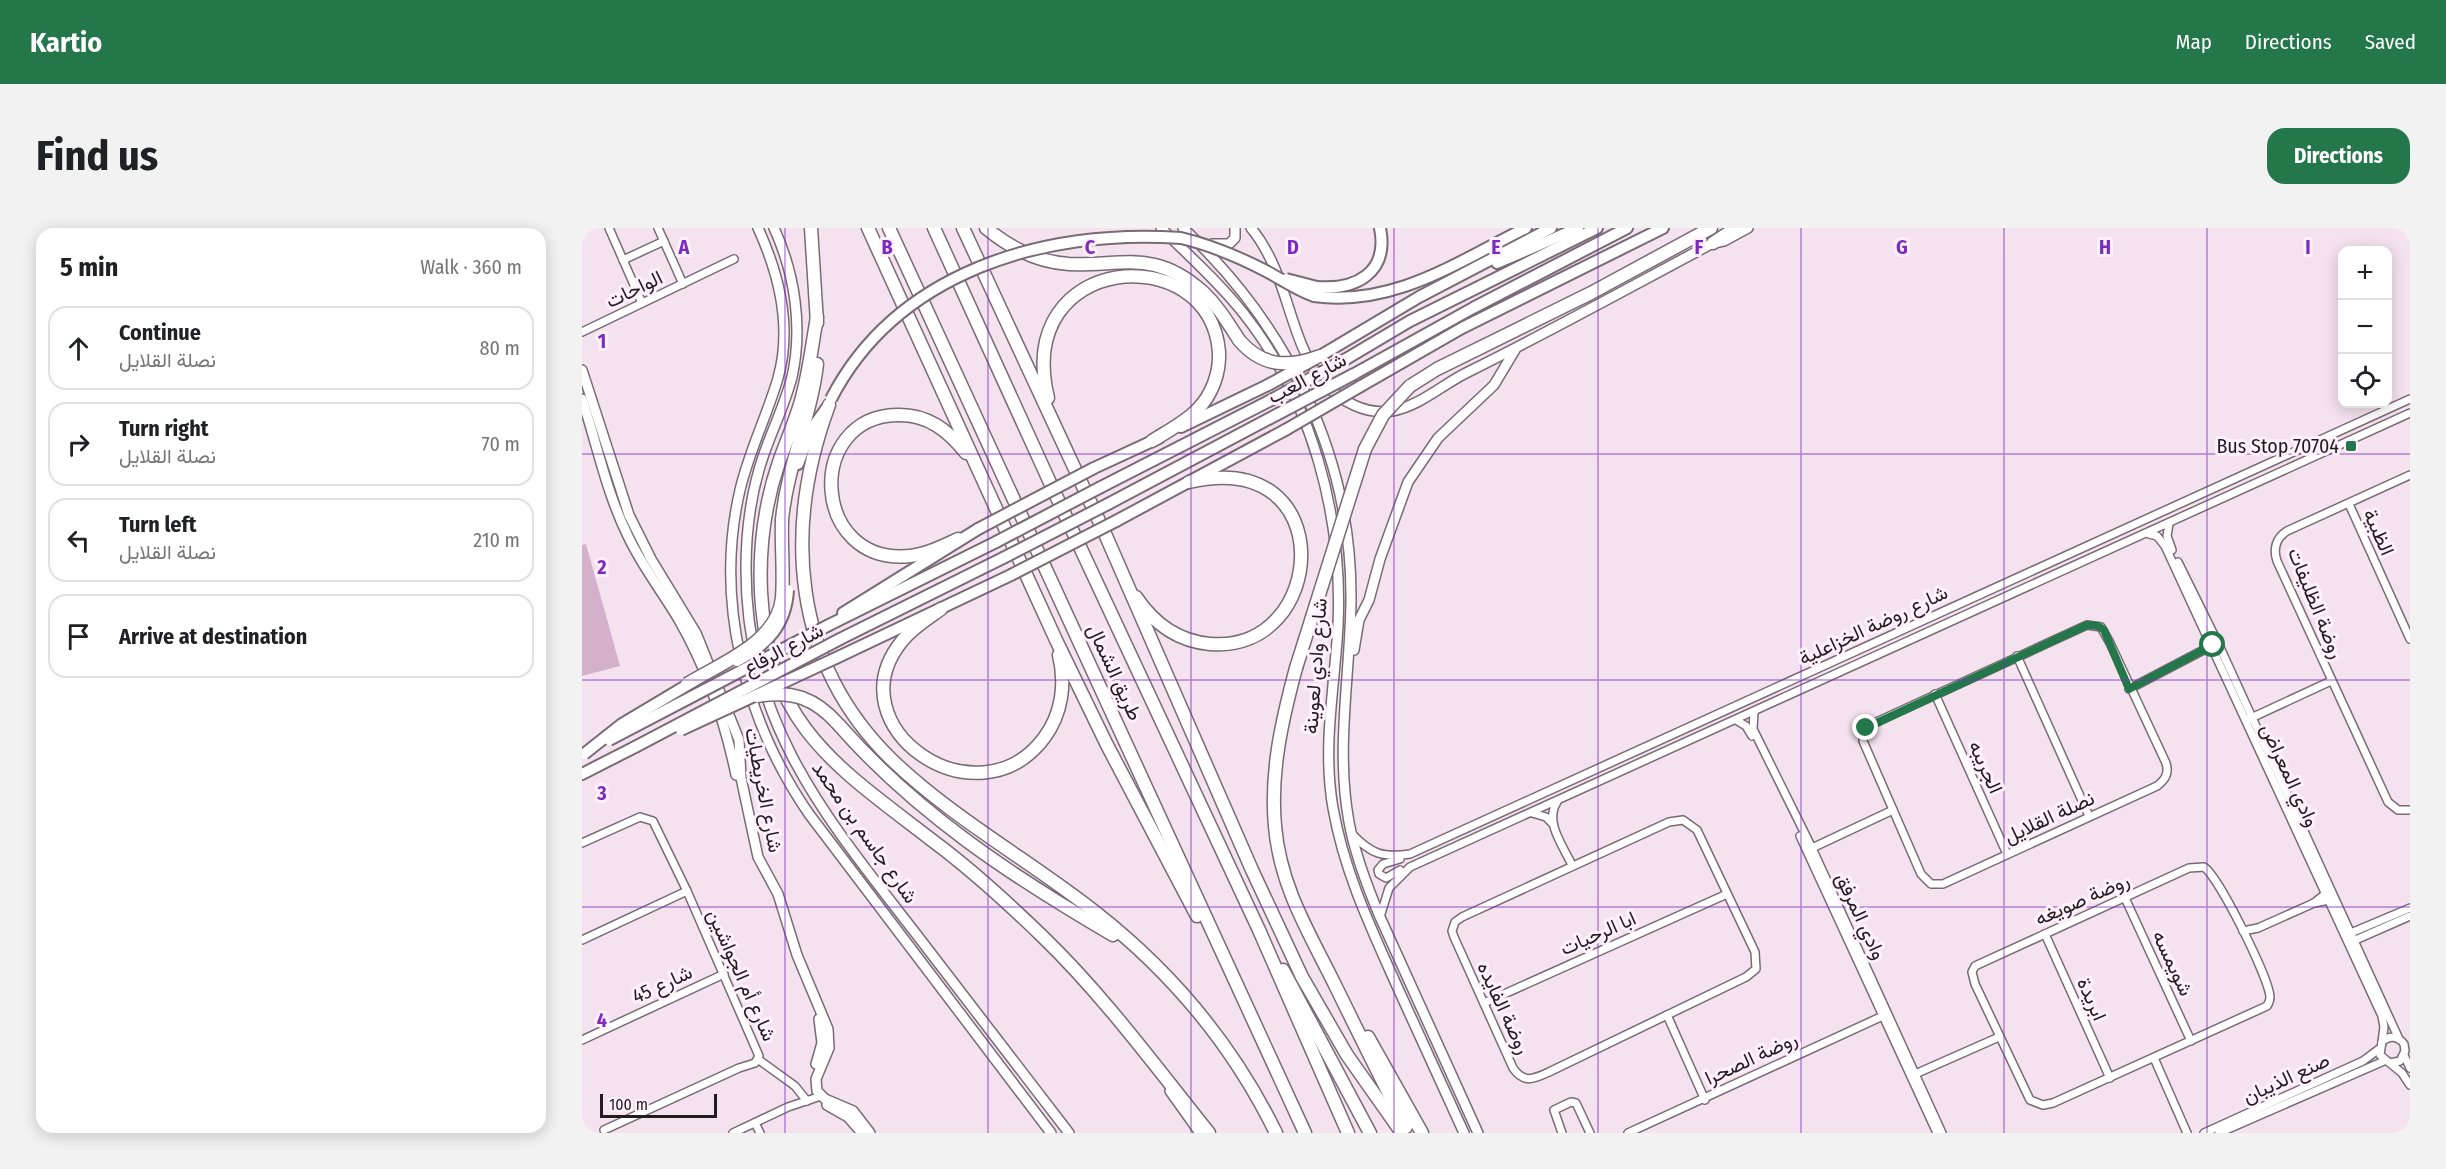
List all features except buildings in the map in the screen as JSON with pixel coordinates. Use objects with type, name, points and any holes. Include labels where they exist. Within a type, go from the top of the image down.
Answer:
[{"type":"highway","points":[[687,684],[756,643],[773,624],[782,600],[785,520],[790,470],[815,381],[817,317],[811,228]]},
{"type":"highway","points":[[868,228],[1056,640],[1178,883],[1217,944]]},
{"type":"highway","name":"طريق الشمال","points":[[889,228],[1305,1133]]},
{"type":"highway","name":"طريق الشمال","points":[[934,228],[1266,947],[1348,1133]]},
{"type":"highway","points":[[963,228],[1126,581],[1136,609],[1298,968],[1347,1055],[1402,1133]]},
{"type":"highway","points":[[986,228],[1011,246],[1054,262],[1085,264],[1129,261],[1165,269],[1203,292],[1220,311],[1239,340],[1256,356],[1281,365],[1292,365],[1320,356]]},
{"type":"highway","points":[[1422,1133],[1372,1044],[1337,988],[1291,899],[1275,827],[1274,779],[1278,748],[1296,668],[1365,449],[1383,415],[1410,386],[1437,369],[1591,293],[1711,228]]},
{"type":"highway","points":[[1713,243],[1736,228]]},
{"type":"highway","points":[[1058,434],[1042,369],[1043,349],[1049,329],[1066,303],[1086,288],[1107,279],[1135,275],[1169,283],[1192,298],[1210,320],[1218,346],[1216,378],[1203,404],[1189,417],[1152,441]]},
{"type":"highway","points":[[817,317],[805,386],[771,490],[762,544],[761,590],[765,635],[781,688],[804,728],[834,763],[973,872],[1015,910],[1080,977],[1209,1133]]},
{"type":"highway","points":[[830,402],[806,482],[801,520],[801,564],[817,643],[843,698],[870,736],[914,779],[1096,912],[1140,950],[1185,995],[1220,1037],[1248,1078],[1276,1133]]},
{"type":"highway","points":[[958,539],[911,556],[886,555],[863,546],[844,529],[834,509],[830,481],[835,460],[849,438],[860,427],[879,417],[905,414],[927,419],[947,431],[981,476]]},
{"type":"highway","points":[[1126,581],[1156,623],[1178,636],[1203,644],[1229,644],[1253,635],[1273,621],[1290,602],[1301,570],[1302,548],[1296,523],[1281,501],[1271,492],[1243,478],[1221,476],[1189,482]]},
{"type":"highway","points":[[941,609],[908,633],[895,650],[886,674],[885,701],[893,723],[907,744],[927,760],[953,770],[979,773],[999,769],[1023,758],[1041,742],[1054,724],[1061,702],[1061,662],[1056,640]]},
{"type":"highway","points":[[758,696],[786,693],[802,696],[818,705],[899,787],[969,842],[1140,950]]},
{"type":"highway","points":[[1266,947],[1293,987],[1370,1133]]},
{"type":"highway","points":[[1337,988],[1345,1009],[1409,1133]]},
{"type":"main road","name":"شارع جاسم بن محمد","points":[[758,228],[777,280],[783,330],[778,379],[744,473],[733,529],[731,570],[734,621],[741,662],[754,708],[783,772],[809,814],[1051,1133]]},
{"type":"main road","name":"شارع جاسم بن محمد","points":[[774,228],[792,280],[797,339],[788,392],[760,466],[748,525],[746,568],[748,621],[763,689],[788,752],[832,824],[1070,1133]]},
{"type":"main road","name":"شارع وادي لعوينة","points":[[1161,228],[1215,280],[1245,315],[1272,357],[1314,447],[1331,515],[1338,584],[1328,750],[1332,805],[1339,838],[1364,914],[1464,1133]]},
{"type":"main road","name":"شارع وادي لعوينة","points":[[1183,228],[1224,268],[1271,331],[1305,390],[1329,449],[1339,486],[1349,555],[1349,673],[1343,754],[1352,834],[1366,883],[1380,917],[1478,1133]]},
{"type":"main road","points":[[1192,236],[1213,244],[1225,245],[1235,238],[1236,228]]},
{"type":"main road","points":[[1251,228],[1273,259],[1314,370],[1334,392],[1352,405],[1379,412],[1402,408],[1713,243],[1724,241],[1748,228]]},
{"type":"main road","points":[[1316,292],[1342,286],[1369,274],[1381,254],[1380,228]]},
{"type":"main road","points":[[785,520],[798,464],[812,430],[872,338],[913,299],[965,264],[1028,239],[1092,230],[1158,234],[1213,247],[1277,277],[1301,292],[1316,292],[1354,299],[1402,288],[1526,228]]},
{"type":"main road","points":[[831,624],[847,609],[958,539],[1094,468],[1268,385],[1404,305],[1551,228]]},
{"type":"main road","points":[[1476,267],[1502,261],[1578,228]]},
{"type":"main road","name":"شارع العب","points":[[996,542],[1273,399],[1410,321],[1598,228]]},
{"type":"main road","name":"شارع العب","points":[[1003,558],[1627,228]]},
{"type":"main road","points":[[635,747],[705,720],[758,696],[1011,575],[1287,429],[1462,328],[1663,228]]},
{"type":"main road","points":[[1349,673],[1359,620],[1369,600],[1380,558],[1408,482],[1438,438],[1494,385],[1515,349]]},
{"type":"main road","name":"شارع الخريطيات","points":[[582,370],[591,428]]},
{"type":"main road","name":"شارع الخريطيات","points":[[582,399],[591,428],[629,515],[651,559],[696,633],[737,734],[741,750],[741,778],[758,857],[778,894],[798,955],[828,1029],[816,1079],[815,1098]]},
{"type":"main road","name":"شارع الرفاع","points":[[583,754],[831,624],[996,542]]},
{"type":"main road","name":"شارع الرفاع","points":[[582,774],[840,639],[1003,558]]},
{"type":"main road","points":[[583,754],[622,724],[687,684]]},
{"type":"main road","points":[[1162,1076],[1178,1104],[1200,1133]]},
{"type":"main road","points":[[815,1098],[848,1117],[862,1133]]},
{"type":"main road","points":[[815,1098],[853,1111],[870,1133]]},
{"type":"street","points":[[609,228],[642,303]]},
{"type":"street","points":[[658,228],[683,284]]},
{"type":"street","points":[[623,260],[664,241]]},
{"type":"street","name":"الواحات","points":[[582,332],[734,259]]},
{"type":"street","name":"شارع روضة الخزاعلية","points":[[1352,834],[1367,850],[1378,855],[1389,857],[1410,854],[2410,399]]},
{"type":"street","name":"شارع روضة الخزاعلية","points":[[1380,917],[1386,895],[1393,882],[1417,863],[2410,414]]},
{"type":"street","name":"روضة الظليفات","points":[[2410,475],[2287,531],[2278,539],[2275,550],[2277,561],[2388,802],[2398,810],[2410,810]]},
{"type":"street","name":"الظبية","points":[[2349,504],[2410,639]]},
{"type":"street","name":"وادي المعراض","points":[[2169,524],[2167,536],[2169,544],[2350,938],[2399,1039],[2404,1044],[2404,1055],[2410,1068]]},
{"type":"street","name":"وادي المعراض","points":[[2146,534],[2154,534],[2163,542],[2215,644]]},
{"type":"street","name":"نصلة القلايل","points":[[2087,625],[2098,626],[2110,643],[2129,689],[2166,763],[2166,776],[2157,786],[1943,884],[1931,884],[1921,874],[1863,741],[1864,730],[1935,694],[2087,625]]},
{"type":"street","points":[[2129,689],[2215,644]]},
{"type":"street","points":[[2017,656],[2089,816]]},
{"type":"street","name":"روضة الظليفات","points":[[2249,719],[2331,681]]},
{"type":"street","name":"الجريبه","points":[[1935,694],[2007,854]]},
{"type":"street","name":"وادي المرفق","points":[[1754,712],[1753,729],[1942,1133]]},
{"type":"street","name":"وادي المرفق","points":[[1736,720],[1749,729],[1810,849]]},
{"type":"street","points":[[1558,801],[1552,812],[1553,824],[1572,865]]},
{"type":"street","points":[[1810,849],[1893,810]]},
{"type":"street","points":[[1531,813],[1546,817],[1553,824]]},
{"type":"street","name":"شارع أم الجواشين","points":[[582,843],[635,818],[649,818],[656,824],[752,1036],[759,1060],[604,1130]]},
{"type":"street","name":"روضة الفايده","points":[[1683,820],[1697,830],[1726,894],[1755,952],[1756,969],[1746,977],[1667,1016],[1550,1072],[1526,1080],[1513,1068],[1452,931],[1455,922],[1572,865],[1669,822],[1683,820]]},
{"type":"street","points":[[1410,854],[1380,866],[1378,874],[1386,878],[1417,863]]},
{"type":"street","name":"روضة صويغه","points":[[2204,867],[2215,878],[2245,935],[2269,993],[2268,1006],[2053,1103],[2039,1104],[2026,1095],[1975,984],[1974,969],[1978,964],[2125,898],[2189,868],[2204,867]]},
{"type":"street","points":[[582,940],[687,891]]},
{"type":"street","points":[[2245,935],[2314,903],[2329,891]]},
{"type":"street","name":"ابا الرحيات","points":[[1484,1003],[1726,894]]},
{"type":"street","name":"شويمسه","points":[[2125,898],[2192,1041]]},
{"type":"street","points":[[2314,903],[2333,900]]},
{"type":"street","points":[[2350,938],[2410,908]]},
{"type":"street","points":[[2350,938],[2410,915]]},
{"type":"street","name":"ابريدة","points":[[2044,934],[2110,1078]]},
{"type":"street","name":"وادي المعراض","points":[[2350,938],[2382,1016],[2384,1032],[2380,1045],[2387,1062],[2406,1077],[2410,1085]]},
{"type":"street","name":"شارع 45","points":[[582,1040],[724,974]]},
{"type":"street","points":[[1667,1016],[1705,1100]]},
{"type":"street","name":"روضة الصحرا","points":[[1628,1133],[1886,1017]]},
{"type":"street","points":[[1913,1075],[1999,1037]]},
{"type":"street","points":[[2380,1045],[2388,1038],[2399,1039]]},
{"type":"street","name":"صنع الذيبان","points":[[2204,1133],[2363,1060],[2380,1045]]},
{"type":"street","points":[[2387,1062],[2400,1061],[2404,1055]]},
{"type":"street","points":[[2154,1058],[2187,1133]]},
{"type":"street","points":[[759,1060],[815,1098]]},
{"type":"street","name":"صنع الذيبان","points":[[2219,1133],[2387,1062]]},
{"type":"street","name":"وادي المرفق","points":[[1913,1075],[1937,1133]]},
{"type":"street","points":[[733,1133],[815,1098]]},
{"type":"street","name":"روضة الصحرا","points":[[1639,1133],[1705,1100]]},
{"type":"street","points":[[1562,1133],[1554,1110],[1571,1102],[1576,1103],[1590,1133]]},
{"type":"street","points":[[755,1123],[760,1133]]},
{"type":"shaded area","points":[[586,544],[620,666],[582,676],[582,545]]},
{"type":"place","name":"Bus Stop 70704","points":[[2351,446]]},
{"type":"route","points":[[1866,728],[1965,680],[2091,624],[2104,630],[2129,689],[2213,645]]}]
